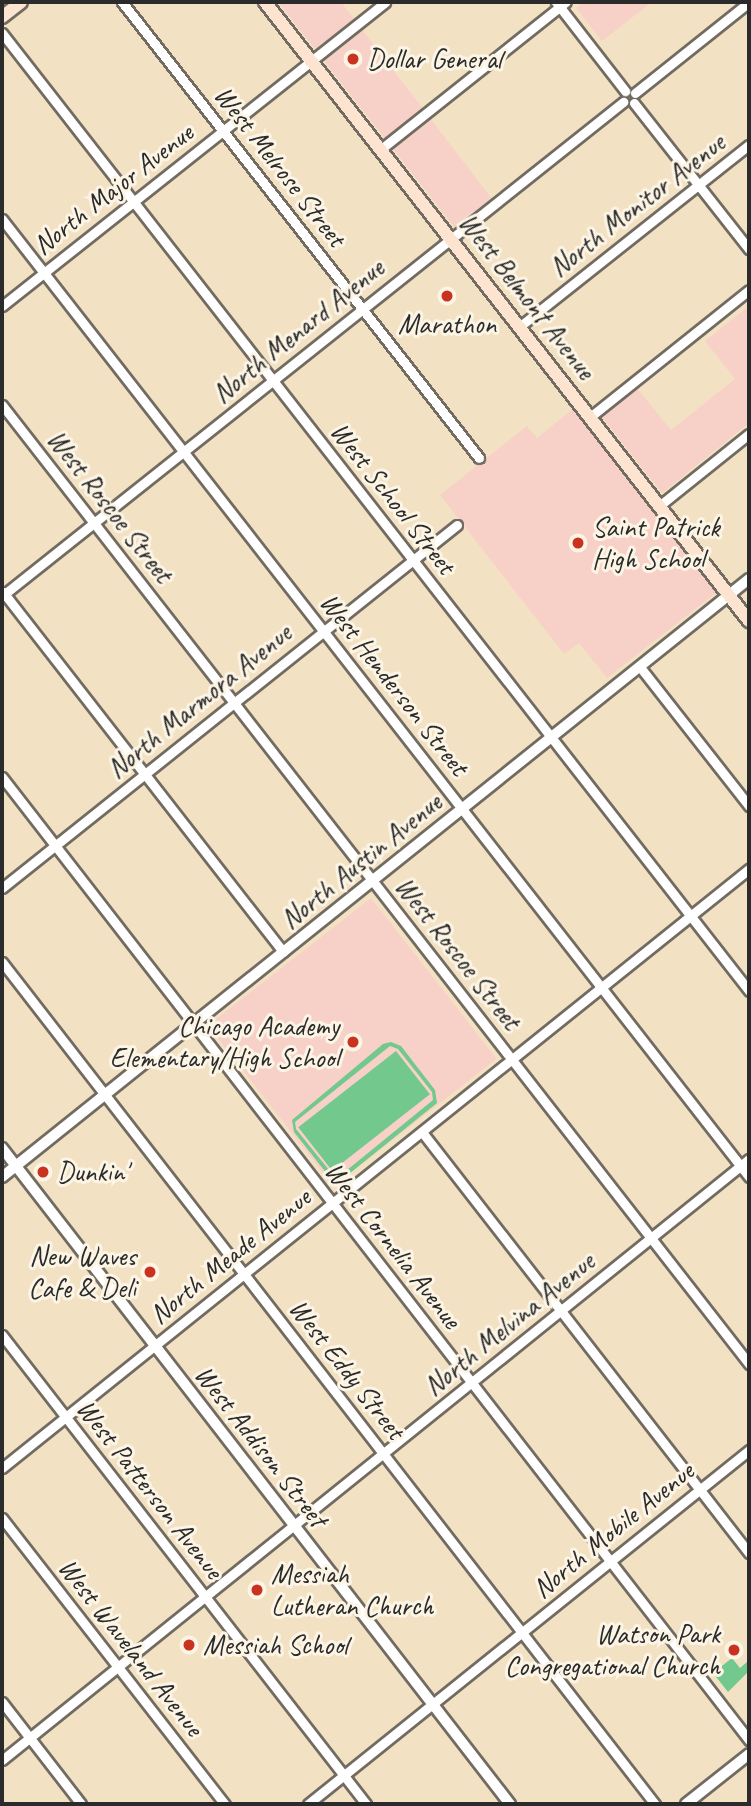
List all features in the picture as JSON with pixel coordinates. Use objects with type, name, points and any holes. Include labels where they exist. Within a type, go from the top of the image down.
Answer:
[{"type":"main road","points":[[2,17],[21,2]]},
{"type":"main road","name":"West Belmont Avenue","points":[[265,2],[749,621]]},
{"type":"street","name":"West Melrose Street","points":[[122,2],[480,458]]},
{"type":"street","name":"North Major Avenue","points":[[2,306],[385,2]]},
{"type":"street","points":[[631,96],[749,2]]},
{"type":"street","points":[[381,149],[561,3],[749,249]]},
{"type":"street","name":"West School Street","points":[[2,33],[749,991]]},
{"type":"street","name":"North Menard Avenue","points":[[3,594],[631,96]]},
{"type":"street","name":"North Monitor Avenue","points":[[519,327],[749,145]]},
{"type":"street","name":"West Henderson Street","points":[[2,219],[749,1177]]},
{"type":"street","points":[[590,417],[749,290]]},
{"type":"street","name":"West Roscoe Street","points":[[2,405],[749,1364]]},
{"type":"street","points":[[659,506],[749,434]]},
{"type":"street","name":"North Marmora Avenue","points":[[2,888],[457,525]]},
{"type":"street","name":"North Austin Avenue","points":[[2,1178],[749,579]]},
{"type":"street","points":[[3,594],[283,952]]},
{"type":"street","points":[[640,667],[749,806]]},
{"type":"street","name":"West Cornelia Avenue","points":[[2,777],[749,1740]]},
{"type":"street","name":"North Meade Avenue","points":[[2,1468],[749,869]]},
{"type":"street","name":"West Eddy Street","points":[[2,962],[655,1804]]},
{"type":"street","points":[[422,1132],[749,1553]]},
{"type":"street","name":"West Addison Street","points":[[2,1148],[510,1804]]},
{"type":"street","name":"North Melvina Avenue","points":[[2,1760],[749,1159]]},
{"type":"street","name":"West Patterson Avenue","points":[[2,1335],[366,1804]]},
{"type":"street","name":"North Mobile Avenue","points":[[308,1804],[749,1450]]},
{"type":"street","name":"West Waveland Avenue","points":[[2,1518],[225,1804]]},
{"type":"street","points":[[2,1702],[81,1804]]},
{"type":"street","points":[[686,1804],[749,1754]]},
{"type":"shaded area","points":[[278,2],[341,2],[492,199],[455,228]]},
{"type":"shaded area","points":[[584,2],[652,2],[602,41],[576,8]]},
{"type":"shaded area","points":[[749,306],[749,423],[662,493],[601,416],[637,388],[671,430],[735,379],[705,341]]},
{"type":"shaded area","name":"Saint Patrick High School","points":[[573,409],[717,592],[607,678],[579,643],[564,654],[440,495],[527,426],[537,438]]},
{"type":"shaded area","name":"Chicago Academy Elementary/High School","points":[[371,898],[497,1059],[333,1186],[208,1025]]},
{"type":"green space","points":[[391,1042],[401,1046],[435,1090],[437,1103],[344,1178],[331,1179],[294,1132],[292,1120],[383,1044]],"holes":[[[390,1046],[398,1049],[432,1092],[433,1100],[341,1175],[333,1175],[296,1129],[295,1122]]]},
{"type":"green space","points":[[396,1051],[430,1094],[332,1171],[298,1127]]},
{"type":"green space","points":[[732,1658],[740,1668],[747,1662],[749,1671],[728,1692],[713,1673]]},
{"type":"place","name":"Dollar General","points":[[353,59]]},
{"type":"place","name":"Marathon","points":[[447,296]]},
{"type":"place","name":"Saint Patrick High School","points":[[578,543]]},
{"type":"place","name":"Chicago Academy Elementary/High School","points":[[353,1042]]},
{"type":"place","name":"Dunkin'","points":[[43,1172]]},
{"type":"place","name":"New Waves Cafe & Deli","points":[[150,1272]]},
{"type":"place","name":"Messiah Lutheran Church","points":[[257,1590]]},
{"type":"place","name":"Messiah School","points":[[189,1645]]},
{"type":"place","name":"Watson Park Congregational Church","points":[[734,1650]]}]
